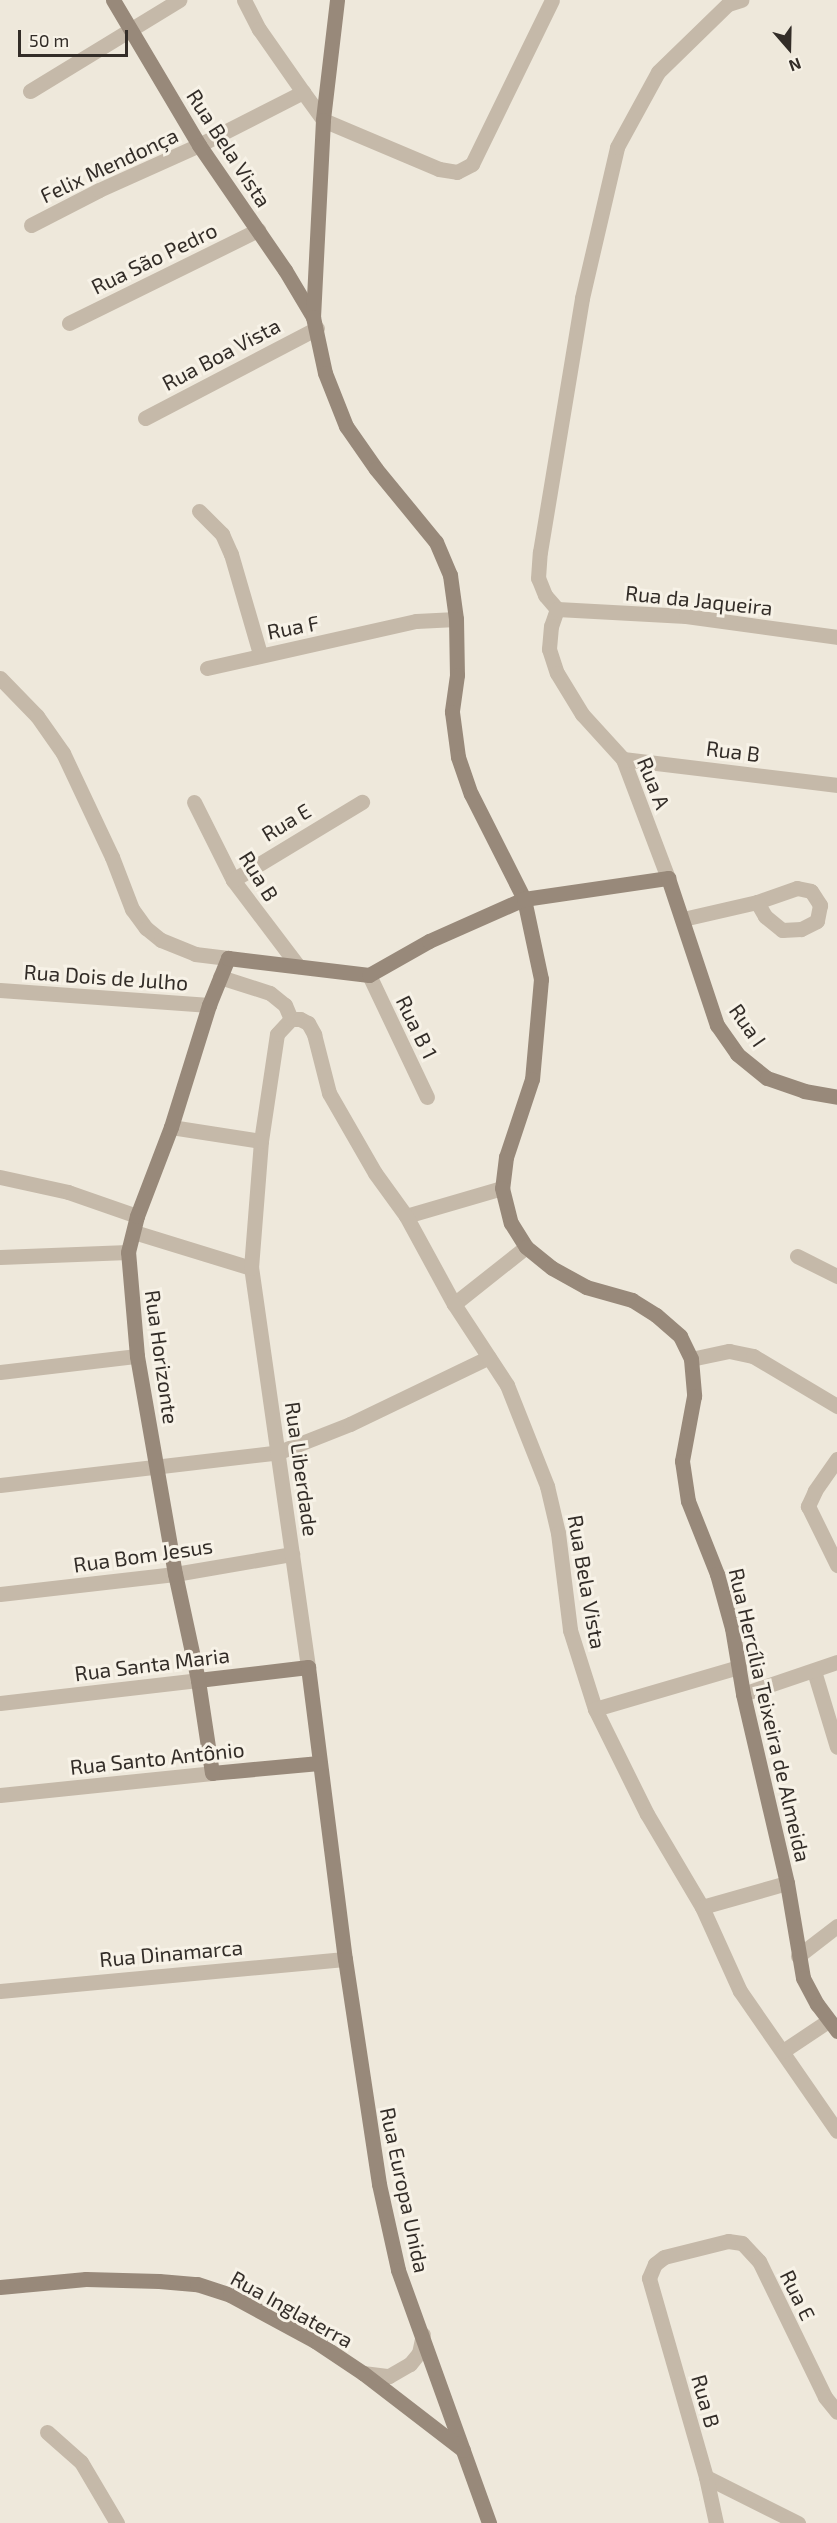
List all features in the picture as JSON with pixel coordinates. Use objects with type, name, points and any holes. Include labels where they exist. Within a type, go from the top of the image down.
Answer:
[{"type":"main road","name":"Rua Bela Vista","points":[[113,0],[199,145],[258,230],[315,323]]},
{"type":"main road","points":[[315,323],[323,120],[337,0]]},
{"type":"main road","name":"Rua Hercília Teixeira de Almeida","points":[[315,323],[325,373],[346,426],[376,469],[436,542],[450,575],[456,619],[456,675],[452,711],[458,757],[471,794],[524,899],[541,978],[539,1022],[532,1078],[506,1157],[501,1188],[511,1223],[526,1247],[552,1268],[586,1287],[632,1300],[656,1315],[680,1336],[691,1359],[694,1396],[682,1461],[688,1501],[717,1574],[787,1883],[803,1978],[833,2026]]},
{"type":"main road","points":[[228,958],[369,975],[429,941],[524,899],[668,878]]},
{"type":"main road","name":"Rua A","points":[[668,878],[683,919]]},
{"type":"main road","name":"Rua I","points":[[683,919],[717,1025],[737,1054],[767,1078],[804,1091],[837,1097]]},
{"type":"main road","name":"Rua Horizonte","points":[[212,1773],[198,1680],[175,1574],[137,1356],[128,1252],[138,1216],[171,1127],[209,1005],[228,958]]},
{"type":"main road","name":"Rua Santa Maria","points":[[198,1680],[308,1667]]},
{"type":"main road","name":"Rua Liberdade","points":[[308,1667],[345,1959]]},
{"type":"main road","name":"Rua Santo Antônio","points":[[212,1773],[319,1763]]},
{"type":"main road","name":"Rua Europa Unida","points":[[345,1959],[379,2184],[398,2270],[423,2334],[489,2523]]},
{"type":"main road","name":"Rua Inglaterra","points":[[0,2287],[87,2279],[197,2284],[230,2295],[315,2341],[363,2373],[464,2451]]},
{"type":"street","points":[[30,91],[179,0]]},
{"type":"street","points":[[244,0],[259,29],[323,120],[439,169],[457,172],[472,164],[552,0]]},
{"type":"street","points":[[557,609],[545,595],[538,578],[540,552],[582,298],[617,147],[658,72],[734,2]]},
{"type":"street","name":"Felix Mendonça","points":[[31,225],[99,190],[199,145],[303,92]]},
{"type":"street","name":"Rua São Pedro","points":[[69,323],[258,230]]},
{"type":"street","name":"Rua Boa Vista","points":[[145,418],[315,323]]},
{"type":"street","name":"Rua F","points":[[199,511],[222,534],[231,554],[260,654],[416,621],[456,619]]},
{"type":"street","name":"Rua da Jaqueira","points":[[557,609],[686,616],[837,637]]},
{"type":"street","name":"Rua A","points":[[557,609],[551,626],[549,649],[557,673],[582,714],[623,759],[668,878]]},
{"type":"street","points":[[207,668],[260,654]]},
{"type":"street","points":[[0,678],[37,716],[63,753],[112,857],[132,909],[146,928],[161,940],[195,954],[228,958]]},
{"type":"street","name":"Rua B","points":[[623,759],[837,785]]},
{"type":"street","name":"Rua B","points":[[194,802],[233,880],[298,966]]},
{"type":"street","name":"Rua E","points":[[233,880],[362,802]]},
{"type":"street","points":[[683,919],[757,902]]},
{"type":"street","name":"Rua B 1","points":[[369,975],[428,1097]]},
{"type":"street","points":[[220,977],[270,993],[285,1005],[291,1019]]},
{"type":"street","name":"Rua Dois de Julho","points":[[0,990],[209,1005]]},
{"type":"street","name":"Rua Bela Vista","points":[[291,1019],[300,1019],[308,1023],[314,1034],[329,1094],[375,1173],[406,1216],[454,1304],[507,1386],[547,1485],[558,1533],[570,1630],[595,1709],[647,1814],[702,1907],[740,1991],[837,2131]]},
{"type":"street","name":"Rua Liberdade","points":[[291,1019],[277,1034],[261,1141],[251,1268],[308,1667]]},
{"type":"street","points":[[171,1127],[261,1141]]},
{"type":"street","points":[[0,1177],[68,1192],[138,1216]]},
{"type":"street","points":[[406,1216],[501,1188]]},
{"type":"street","points":[[134,1232],[251,1268]]},
{"type":"street","points":[[454,1304],[526,1247]]},
{"type":"street","points":[[0,1257],[128,1252]]},
{"type":"street","points":[[797,1256],[837,1276]]},
{"type":"street","points":[[691,1359],[729,1351],[753,1356],[837,1406]]},
{"type":"street","points":[[0,1372],[137,1356]]},
{"type":"street","points":[[0,1485],[279,1452],[350,1424],[489,1357]]},
{"type":"street","points":[[836,1563],[808,1506],[815,1491],[837,1459]]},
{"type":"street","name":"Rua Bom Jesus","points":[[0,1594],[175,1574],[292,1554]]},
{"type":"street","points":[[743,1694],[837,1662]]},
{"type":"street","points":[[595,1709],[739,1668]]},
{"type":"street","points":[[814,1671],[837,1747]]},
{"type":"street","name":"Rua Santa Maria","points":[[0,1703],[198,1680]]},
{"type":"street","name":"Rua Santo Antônio","points":[[0,1795],[212,1773]]},
{"type":"street","points":[[702,1907],[787,1883]]},
{"type":"street","points":[[798,1956],[837,1926]]},
{"type":"street","name":"Rua Dinamarca","points":[[0,1991],[345,1959]]},
{"type":"street","points":[[783,2051],[833,2026]]},
{"type":"street","name":"Rua E","points":[[652,2292],[649,2278],[655,2264],[664,2257],[728,2241],[742,2242],[759,2261],[825,2397],[837,2412]]},
{"type":"street","name":"Rua B","points":[[652,2292],[706,2477],[716,2523]]},
{"type":"street","points":[[363,2373],[389,2376],[410,2364],[419,2354],[423,2334]]},
{"type":"street","points":[[47,2432],[81,2462],[117,2523]]},
{"type":"street","points":[[706,2477],[798,2523]]}]
